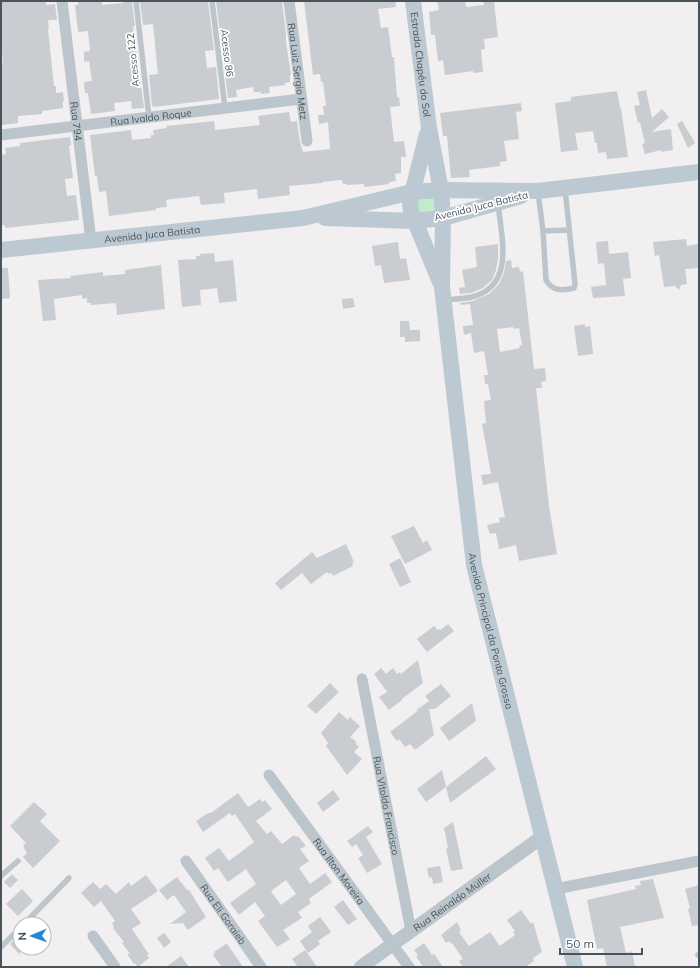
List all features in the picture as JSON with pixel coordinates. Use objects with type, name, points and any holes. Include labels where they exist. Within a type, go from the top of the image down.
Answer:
[{"type":"main road","name":"Estrada Chapéu do Sol","points":[[413,1],[429,128],[440,190],[443,218]]},
{"type":"main road","name":"Estrada Chapéu do Sol","points":[[412,192],[429,128]]},
{"type":"main road","name":"Avenida Juca Batista","points":[[1,250],[303,218],[414,221],[443,218],[538,192],[699,172]]},
{"type":"main road","name":"Avenida Juca Batista","points":[[303,218],[412,192],[440,190],[538,192]]},
{"type":"main road","name":"Avenida Principal da Ponta Grossa","points":[[412,192],[410,202],[411,212],[443,294]]},
{"type":"main road","name":"Avenida Principal da Ponta Grossa","points":[[443,218],[443,294],[474,565],[574,967]]},
{"type":"street","name":"Rua 794","points":[[62,1],[91,240]]},
{"type":"street","name":"Rua Luiz Sergio Metz","points":[[289,1],[307,141]]},
{"type":"street","name":"Rua Ivaldo Roque","points":[[1,135],[302,99]]},
{"type":"street","name":"Rua Vitoldo Francisco","points":[[362,679],[411,931]]},
{"type":"street","name":"Rua Ilton Moreira","points":[[269,774],[409,967]]},
{"type":"street","name":"Rua Reinaldo Müller","points":[[361,967],[542,837]]},
{"type":"street","name":"Rua Eli Goraieb","points":[[186,861],[261,967]]},
{"type":"street","points":[[555,889],[699,862]]},
{"type":"street","points":[[92,936],[115,967]]},
{"type":"lane","name":"Acesso 122","points":[[136,1],[149,117]]},
{"type":"lane","name":"Acesso 86","points":[[212,1],[225,108]]},
{"type":"lane","points":[[538,192],[543,231],[546,280],[549,286],[553,289],[569,289],[574,288],[575,284],[565,188]]},
{"type":"lane","points":[[443,294],[473,296],[488,290],[500,276],[503,261],[498,203]]},
{"type":"lane","points":[[543,231],[569,230]]},
{"type":"lane","points":[[1,876],[18,861]]},
{"type":"lane","points":[[32,916],[69,878]]},
{"type":"lane","points":[[1,947],[12,936]]},
{"type":"green space","points":[[435,197],[437,212],[419,214],[416,200]]},
{"type":"building","points":[[1,1],[46,1],[46,5],[55,4],[57,20],[48,20],[48,29],[54,86],[56,86],[56,93],[63,92],[64,101],[63,108],[42,111],[42,114],[18,116],[18,123],[2,125],[1,63],[3,63],[1,43]]},
{"type":"building","points":[[78,1],[102,1],[102,5],[132,1],[135,26],[133,26],[144,108],[132,109],[131,101],[114,103],[115,111],[91,114],[88,93],[85,93],[84,82],[92,81],[89,61],[84,62],[84,52],[90,51],[88,31],[78,32],[75,5],[78,5]]},
{"type":"building","points":[[140,1],[208,1],[214,50],[205,51],[207,68],[216,67],[219,99],[154,107],[152,106],[149,75],[158,74],[153,24],[143,25]]},
{"type":"building","points":[[216,1],[282,1],[291,75],[290,82],[285,83],[285,85],[269,87],[270,93],[261,94],[261,92],[254,92],[253,87],[236,90],[237,97],[228,98]]},
{"type":"building","points":[[304,1],[395,1],[396,7],[378,9],[381,28],[388,27],[392,57],[394,57],[397,98],[399,97],[400,106],[390,107],[394,142],[404,141],[406,157],[401,157],[401,173],[395,174],[396,181],[389,182],[389,184],[364,187],[364,184],[343,184],[342,180],[289,186],[290,195],[258,199],[257,189],[224,193],[225,203],[201,205],[199,196],[172,199],[166,200],[167,207],[156,208],[156,210],[109,216],[106,191],[99,192],[97,176],[95,176],[90,135],[131,130],[132,140],[151,138],[151,135],[154,135],[153,130],[167,128],[166,126],[214,121],[215,130],[225,129],[260,125],[258,116],[289,112],[291,122],[297,121],[303,152],[330,149],[328,122],[319,124],[318,115],[324,115],[323,106],[326,106],[323,82],[321,82],[320,74],[313,75]]},
{"type":"building","points":[[437,1],[465,1],[466,7],[484,5],[483,1],[494,1],[498,37],[484,39],[485,49],[481,50],[483,72],[474,73],[473,71],[445,75],[443,60],[438,61],[435,35],[431,35],[429,12],[439,10]]},
{"type":"building","points":[[646,90],[652,118],[662,109],[669,117],[652,132],[671,129],[673,150],[661,152],[661,150],[645,154],[642,144],[645,143],[634,106],[640,105],[637,92]]},
{"type":"building","points":[[617,91],[628,157],[607,159],[606,152],[598,153],[597,143],[595,143],[593,131],[575,133],[578,150],[561,152],[555,103],[571,101],[571,97]]},
{"type":"building","points":[[521,103],[522,111],[516,112],[519,139],[504,141],[507,161],[500,162],[500,166],[469,170],[470,177],[451,178],[447,136],[443,136],[440,113]]},
{"type":"building","points":[[682,121],[695,143],[688,148],[677,124]]},
{"type":"building","points":[[70,137],[71,145],[69,146],[73,178],[65,179],[67,196],[76,195],[79,220],[5,228],[5,225],[1,226],[1,155],[6,154],[5,148],[20,146],[20,143]]},
{"type":"building","points":[[686,239],[687,246],[699,244],[699,268],[685,269],[687,284],[681,285],[679,290],[675,286],[664,287],[659,255],[655,256],[653,242]]},
{"type":"building","points":[[608,241],[609,254],[628,252],[631,278],[623,279],[625,296],[593,298],[591,287],[606,285],[604,263],[598,264],[596,242]]},
{"type":"building","points":[[398,242],[400,259],[406,258],[410,280],[384,283],[381,265],[375,266],[372,246]]},
{"type":"building","points":[[498,244],[496,270],[492,280],[483,288],[471,293],[460,294],[459,288],[465,287],[462,270],[477,267],[475,247]]},
{"type":"building","points":[[214,253],[215,262],[233,260],[237,301],[219,303],[217,288],[200,290],[201,305],[182,307],[178,260],[196,259],[196,256],[200,256],[200,254]]},
{"type":"building","points":[[511,260],[512,268],[519,267],[520,272],[523,271],[534,369],[545,368],[546,381],[541,382],[542,388],[536,388],[549,506],[557,554],[519,561],[516,545],[499,549],[496,533],[490,534],[487,525],[500,522],[499,518],[505,517],[498,482],[483,485],[481,475],[491,474],[482,424],[486,423],[484,401],[491,400],[488,384],[485,384],[484,375],[488,375],[484,351],[474,353],[471,333],[464,335],[463,326],[473,325],[470,304],[461,305],[460,303],[473,301],[489,294],[499,284],[504,273],[506,261]],"holes":[[[513,327],[514,329],[519,328],[522,345],[519,346],[520,348],[500,352],[497,329]]]},
{"type":"building","points":[[161,265],[165,309],[117,315],[116,303],[91,305],[91,303],[87,303],[87,298],[82,299],[82,295],[54,299],[56,320],[43,321],[38,280],[71,278],[70,276],[103,272],[103,276],[125,274],[125,270]]},
{"type":"building","points":[[1,268],[8,268],[10,298],[1,299]]},
{"type":"building","points":[[353,298],[355,307],[343,309],[342,299]]},
{"type":"building","points":[[400,321],[409,321],[410,330],[420,330],[420,341],[405,342],[405,337],[400,337]]},
{"type":"building","points":[[585,324],[585,327],[590,326],[593,354],[578,356],[574,326]]},
{"type":"building","points":[[414,526],[423,543],[427,540],[432,550],[405,564],[391,536]]},
{"type":"building","points":[[346,544],[354,562],[352,563],[353,566],[333,576],[331,573],[328,574],[327,572],[311,584],[302,573],[281,590],[275,583],[312,552],[317,558]]},
{"type":"building","points":[[400,558],[411,582],[400,587],[389,564]]},
{"type":"building","points":[[448,624],[454,631],[427,652],[417,639],[434,626],[440,630]]},
{"type":"building","points":[[418,660],[423,683],[389,710],[379,697],[387,692],[374,674],[381,668],[386,674],[393,668],[397,674],[400,672],[401,674]]},
{"type":"building","points":[[330,683],[339,692],[316,714],[307,706]]},
{"type":"building","points":[[441,684],[451,696],[435,709],[429,709],[434,735],[415,750],[410,744],[405,747],[399,739],[397,741],[390,732],[429,701],[425,696]]},
{"type":"building","points":[[472,703],[476,721],[449,741],[440,728]]},
{"type":"building","points":[[339,712],[348,720],[350,717],[360,726],[350,737],[357,742],[355,743],[359,747],[354,752],[362,759],[347,775],[326,746],[328,743],[321,733]]},
{"type":"building","points":[[486,756],[496,769],[450,803],[446,787]]},
{"type":"building","points":[[442,770],[446,787],[426,802],[417,789]]},
{"type":"building","points":[[333,790],[340,799],[323,812],[317,803]]},
{"type":"building","points":[[238,793],[248,807],[260,799],[262,802],[265,800],[272,809],[256,821],[267,834],[271,831],[282,844],[294,835],[296,837],[298,836],[306,846],[300,849],[309,861],[299,868],[310,884],[325,873],[332,882],[309,899],[311,903],[298,912],[302,918],[283,930],[290,939],[277,947],[258,921],[265,916],[255,902],[239,915],[230,903],[256,884],[246,869],[228,882],[218,868],[214,871],[205,858],[219,848],[229,861],[254,842],[235,814],[232,816],[230,813],[203,832],[196,821],[208,813],[211,813]],"holes":[[[286,880],[296,894],[281,905],[271,891]]]},
{"type":"building","points":[[34,802],[47,814],[40,821],[60,841],[33,868],[23,857],[27,853],[23,846],[26,843],[10,826]]},
{"type":"building","points":[[453,822],[463,869],[451,871],[446,849],[448,848],[444,828]]},
{"type":"building","points":[[368,826],[373,832],[366,837],[382,864],[367,873],[358,858],[363,855],[356,844],[352,847],[347,841]]},
{"type":"building","points":[[440,866],[443,882],[433,884],[432,877],[429,878],[427,868]]},
{"type":"building","points":[[12,874],[18,880],[10,888],[4,882]]},
{"type":"building","points":[[146,875],[158,891],[131,909],[141,923],[132,929],[148,953],[150,953],[147,955],[149,958],[138,967],[127,954],[130,954],[122,943],[124,942],[113,928],[112,923],[115,921],[101,901],[94,907],[81,893],[93,882],[100,889],[106,884],[116,894],[129,882],[131,886]]},
{"type":"building","points":[[177,877],[187,890],[189,890],[206,917],[188,930],[183,923],[170,924],[186,912],[174,895],[167,900],[159,890]]},
{"type":"building","points":[[653,879],[664,918],[620,927],[626,953],[632,951],[635,967],[607,967],[603,948],[597,949],[587,900],[636,889],[635,886],[641,885],[640,881]]},
{"type":"building","points":[[699,885],[699,925],[692,926],[688,909],[690,908],[685,889]]},
{"type":"building","points":[[22,889],[33,901],[18,916],[6,904]]},
{"type":"building","points":[[343,900],[357,919],[348,925],[334,907]]},
{"type":"building","points":[[521,910],[531,924],[533,922],[542,952],[533,958],[534,961],[525,967],[463,967],[459,961],[463,959],[452,943],[451,944],[449,941],[446,943],[441,935],[457,922],[461,930],[459,932],[469,946],[490,932],[500,946],[515,935],[513,932],[515,931],[507,920]]},
{"type":"building","points":[[320,917],[331,932],[318,941],[320,944],[308,953],[300,941],[312,932],[308,926]]},
{"type":"building","points":[[164,933],[171,942],[164,948],[157,938]]},
{"type":"building","points":[[424,943],[443,967],[423,967],[414,950]]},
{"type":"building","points":[[226,944],[243,967],[222,967],[213,955],[215,953],[214,952]]},
{"type":"building","points":[[305,950],[317,967],[298,967],[292,959]]},
{"type":"building","points":[[181,956],[189,967],[166,967]]}]
